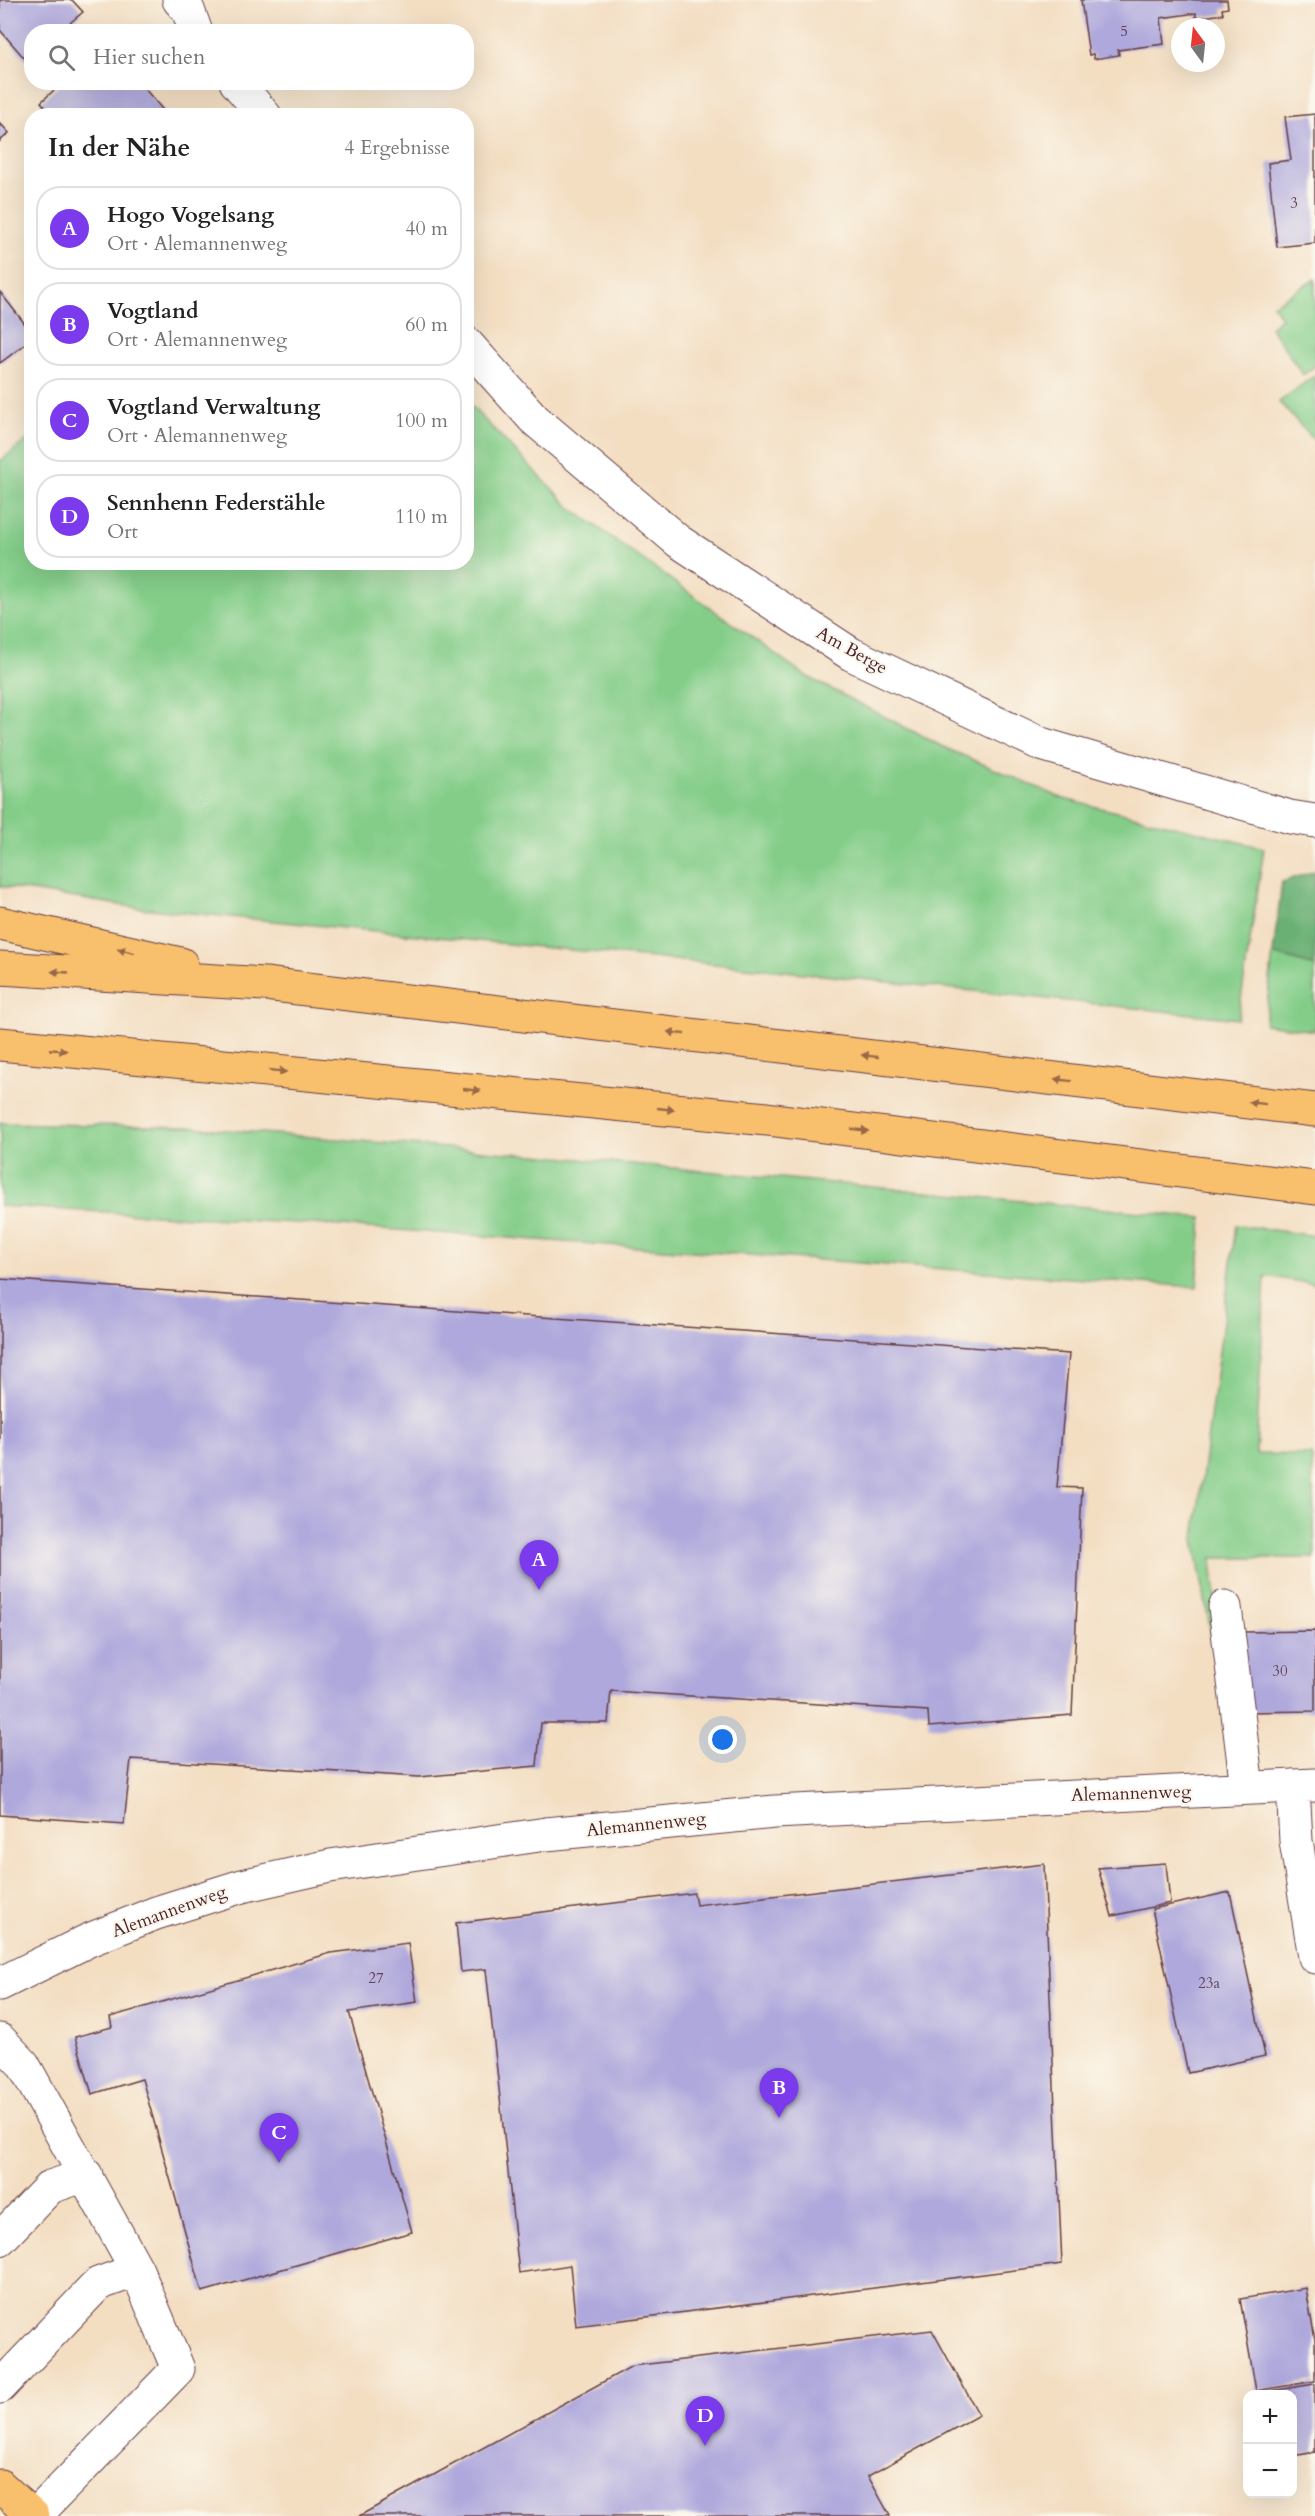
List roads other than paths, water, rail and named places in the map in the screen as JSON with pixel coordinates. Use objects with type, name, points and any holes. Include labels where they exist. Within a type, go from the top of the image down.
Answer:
[{"type":"main road","points":[[0,922],[265,984]]},
{"type":"main road","points":[[0,968],[265,984],[1315,1110]]},
{"type":"main road","points":[[0,1044],[767,1119],[1315,1188]]},
{"type":"main road","points":[[0,2486],[34,2516]]},
{"type":"street","points":[[179,0],[188,10],[193,24]]},
{"type":"street","points":[[243,90],[258,108]]},
{"type":"street","name":"Am Berge","points":[[474,352],[534,419],[678,541],[851,654],[1041,744],[1290,817],[1315,821]]},
{"type":"street","points":[[1225,1607],[1246,1788]]},
{"type":"street","points":[[1304,1786],[1296,1841],[1315,1957]]},
{"type":"street","name":"Alemannenweg","points":[[0,1984],[89,1940],[156,1913],[242,1886],[330,1866],[546,1834],[775,1812],[1304,1786]]},
{"type":"street","points":[[0,2040],[23,2064],[86,2175],[137,2270],[178,2369],[34,2516]]},
{"type":"street","points":[[0,2239],[50,2187],[86,2175]]},
{"type":"street","points":[[0,2387],[98,2284],[137,2270]]},
{"type":"place","name":"Hogo Vogelsang","points":[[539,1590]]},
{"type":"place","name":"Vogtland","points":[[779,2118]]},
{"type":"place","name":"Vogtland Verwaltung","points":[[279,2163]]},
{"type":"place","name":"Sennhenn Federstähle","points":[[705,2446]]}]
